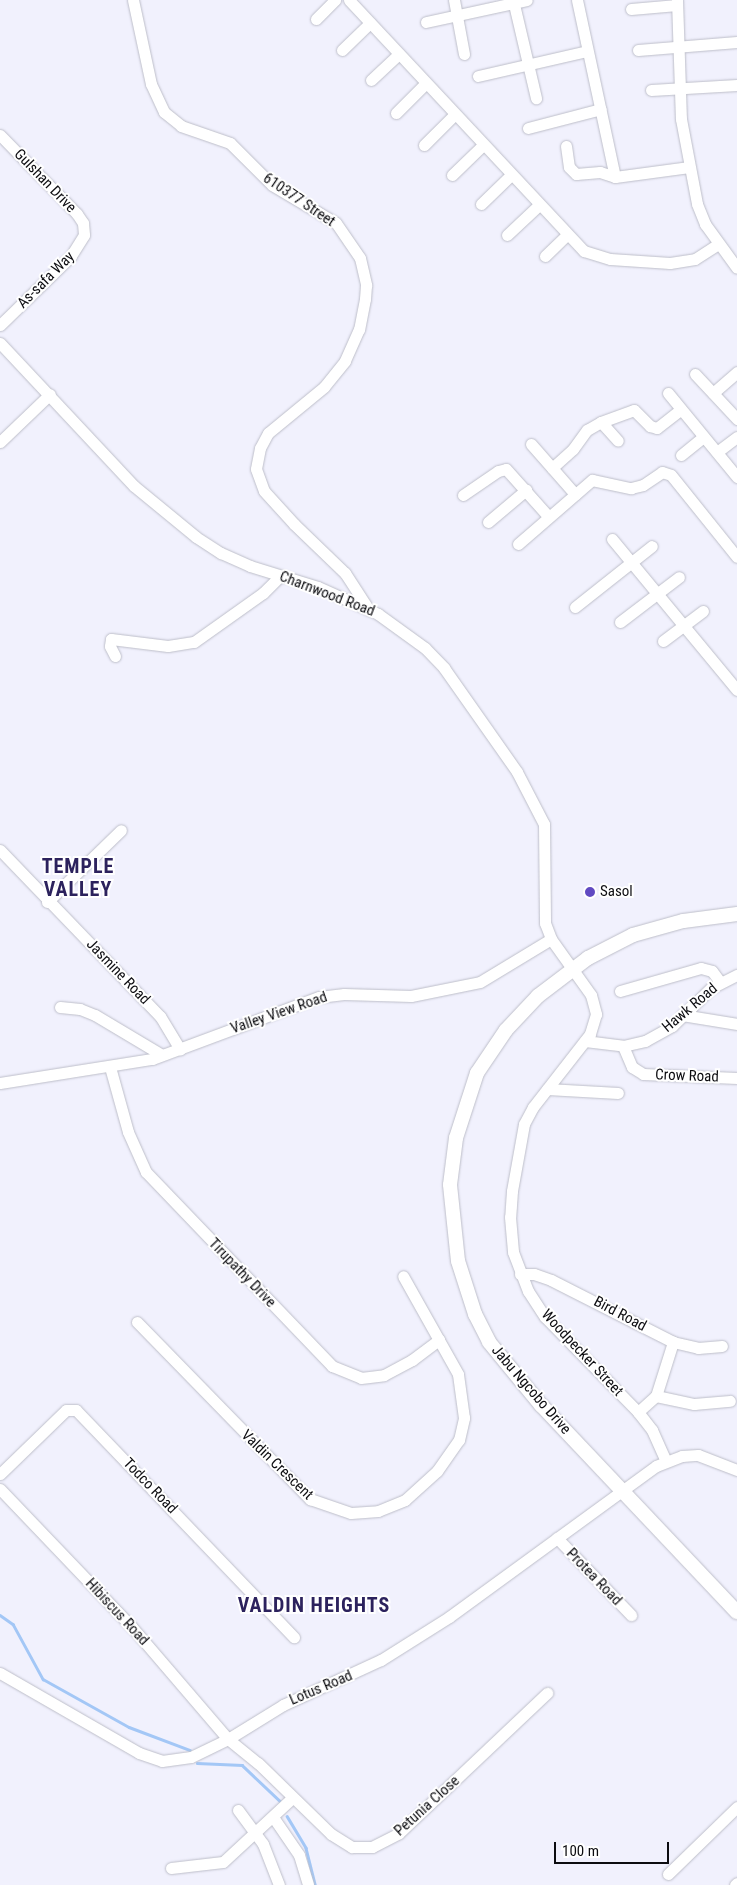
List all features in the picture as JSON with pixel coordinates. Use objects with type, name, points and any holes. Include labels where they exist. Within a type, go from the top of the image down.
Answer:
[{"type":"main road","name":"Jabu Ngcobo Drive","points":[[737,914],[684,921],[633,935],[611,944],[573,969],[519,1015],[477,1073],[456,1138],[450,1212],[465,1287],[489,1342],[541,1405],[737,1612]]},
{"type":"street","name":"610377 Street","points":[[133,0],[151,84],[164,112],[181,126],[230,143],[272,185],[336,224],[360,258],[366,285],[364,312],[346,361],[324,387],[268,433],[260,448],[256,469],[264,491],[294,524],[345,574],[369,610]]},
{"type":"street","points":[[316,19],[335,0]]},
{"type":"street","points":[[349,0],[578,247],[591,254],[633,262],[682,262],[695,259],[718,244]]},
{"type":"street","points":[[454,0],[464,54]]},
{"type":"street","points":[[426,22],[527,0]]},
{"type":"street","points":[[577,0],[615,177]]},
{"type":"street","points":[[514,2],[536,98]]},
{"type":"street","points":[[631,9],[677,2],[679,88],[689,167],[700,214],[718,244],[737,268]]},
{"type":"street","points":[[342,50],[370,23]]},
{"type":"street","points":[[638,50],[678,45],[737,42]]},
{"type":"street","points":[[478,76],[587,51]]},
{"type":"street","points":[[371,80],[399,54]]},
{"type":"street","points":[[396,113],[425,84]]},
{"type":"street","points":[[651,90],[737,85]]},
{"type":"street","points":[[528,128],[600,109]]},
{"type":"street","points":[[424,145],[454,115]]},
{"type":"street","name":"Gulshan Drive","points":[[0,135],[77,214],[84,230]]},
{"type":"street","points":[[452,175],[483,145]]},
{"type":"street","points":[[566,146],[572,173],[600,172],[615,177],[689,167]]},
{"type":"street","points":[[481,204],[511,175]]},
{"type":"street","points":[[507,235],[539,205]]},
{"type":"street","name":"As-safa Way","points":[[0,325],[71,256],[82,242],[84,230]]},
{"type":"street","points":[[545,256],[567,235]]},
{"type":"street","name":"Charnwood Road","points":[[0,343],[128,479],[173,520],[221,553],[280,576],[318,588],[369,610],[404,630],[444,668],[517,772],[538,808],[545,833],[544,905],[551,939],[573,969]]},
{"type":"street","points":[[713,393],[737,372]]},
{"type":"street","points":[[695,374],[737,419]]},
{"type":"street","points":[[668,393],[703,437],[735,471]]},
{"type":"street","points":[[0,442],[50,394]]},
{"type":"street","points":[[552,468],[573,449],[587,430],[601,422],[634,410],[650,426],[657,428],[680,410]]},
{"type":"street","points":[[601,422],[618,441]]},
{"type":"street","points":[[681,455],[703,437]]},
{"type":"street","points":[[717,452],[737,437]]},
{"type":"street","points":[[531,444],[575,494]]},
{"type":"street","points":[[463,494],[503,469],[508,470],[548,516]]},
{"type":"street","points":[[518,544],[548,516],[592,480],[631,488],[643,485],[660,472],[668,473],[737,557]]},
{"type":"street","points":[[488,522],[526,490]]},
{"type":"street","points":[[612,539],[737,690]]},
{"type":"street","points":[[575,607],[652,546]]},
{"type":"street","points":[[115,656],[110,646],[111,639],[168,646],[194,642],[263,593],[280,576]]},
{"type":"street","points":[[620,622],[679,577]]},
{"type":"street","points":[[663,641],[703,611]]},
{"type":"street","points":[[47,902],[121,830]]},
{"type":"street","name":"Jasmine Road","points":[[0,850],[47,902],[111,962],[160,1016],[180,1049]]},
{"type":"street","name":"Valley View Road","points":[[0,1083],[110,1067],[162,1056],[319,997],[344,994],[411,996],[480,982],[551,939]]},
{"type":"street","points":[[620,991],[701,968],[712,970],[720,982]]},
{"type":"street","name":"Woodpecker Street","points":[[573,969],[596,1008],[595,1021],[585,1041],[547,1089],[524,1124],[513,1182],[511,1237],[520,1274],[537,1305],[558,1333],[638,1412],[652,1430],[666,1461]]},
{"type":"street","name":"Hawk Road","points":[[585,1041],[623,1046],[655,1036],[720,982],[737,975]]},
{"type":"street","points":[[60,1007],[80,1009],[95,1015],[162,1056]]},
{"type":"street","points":[[682,1014],[737,1024]]},
{"type":"street","name":"Crow Road","points":[[623,1046],[632,1067],[643,1074],[737,1078]]},
{"type":"street","name":"Tirupathy Drive","points":[[110,1067],[128,1132],[146,1172],[332,1366],[361,1378],[384,1375],[412,1360],[439,1340]]},
{"type":"street","points":[[547,1089],[618,1093]]},
{"type":"street","name":"Bird Road","points":[[520,1274],[534,1274],[551,1280],[673,1342],[698,1348],[722,1346]]},
{"type":"street","name":"Valdin Crescent","points":[[137,1322],[298,1490],[320,1505],[351,1513],[378,1512],[405,1500],[437,1471],[459,1440],[464,1418],[462,1391],[458,1374],[404,1276]]},
{"type":"street","points":[[638,1412],[656,1396],[673,1342]]},
{"type":"street","points":[[656,1396],[694,1404],[730,1401]]},
{"type":"street","name":"Todco Road","points":[[0,1474],[66,1410],[76,1410],[294,1637]]},
{"type":"street","points":[[666,1461],[698,1455],[737,1470]]},
{"type":"street","name":"Lotus Road","points":[[0,1673],[153,1759],[172,1761],[191,1757],[228,1740],[282,1705],[381,1660],[449,1617],[622,1489],[666,1461]]},
{"type":"street","name":"Hibiscus Road","points":[[0,1489],[131,1626],[228,1740]]},
{"type":"street","name":"Protea Road","points":[[557,1538],[631,1615]]},
{"type":"street","name":"Petunia Close","points":[[228,1740],[258,1763],[331,1834],[347,1845],[362,1849],[383,1844],[423,1813],[547,1694]]},
{"type":"street","points":[[171,1868],[191,1863],[220,1864],[292,1798]]},
{"type":"street","points":[[668,1874],[737,1807]]},
{"type":"street","points":[[238,1810],[256,1832],[279,1885]]},
{"type":"street","points":[[273,1817],[299,1855],[308,1885]]},
{"type":"waterway","points":[[0,1615],[13,1624],[43,1679],[129,1727],[190,1750]]},
{"type":"waterway","points":[[197,1763],[242,1765],[281,1802]]},
{"type":"waterway","points":[[287,1816],[306,1848],[315,1885]]},
{"type":"place","name":"Sasol","points":[[590,892]]},
{"type":"district","name":"TEMPLE VALLEY","points":[[78,878]]},
{"type":"district","name":"VALDIN HEIGHTS","points":[[314,1605]]}]
